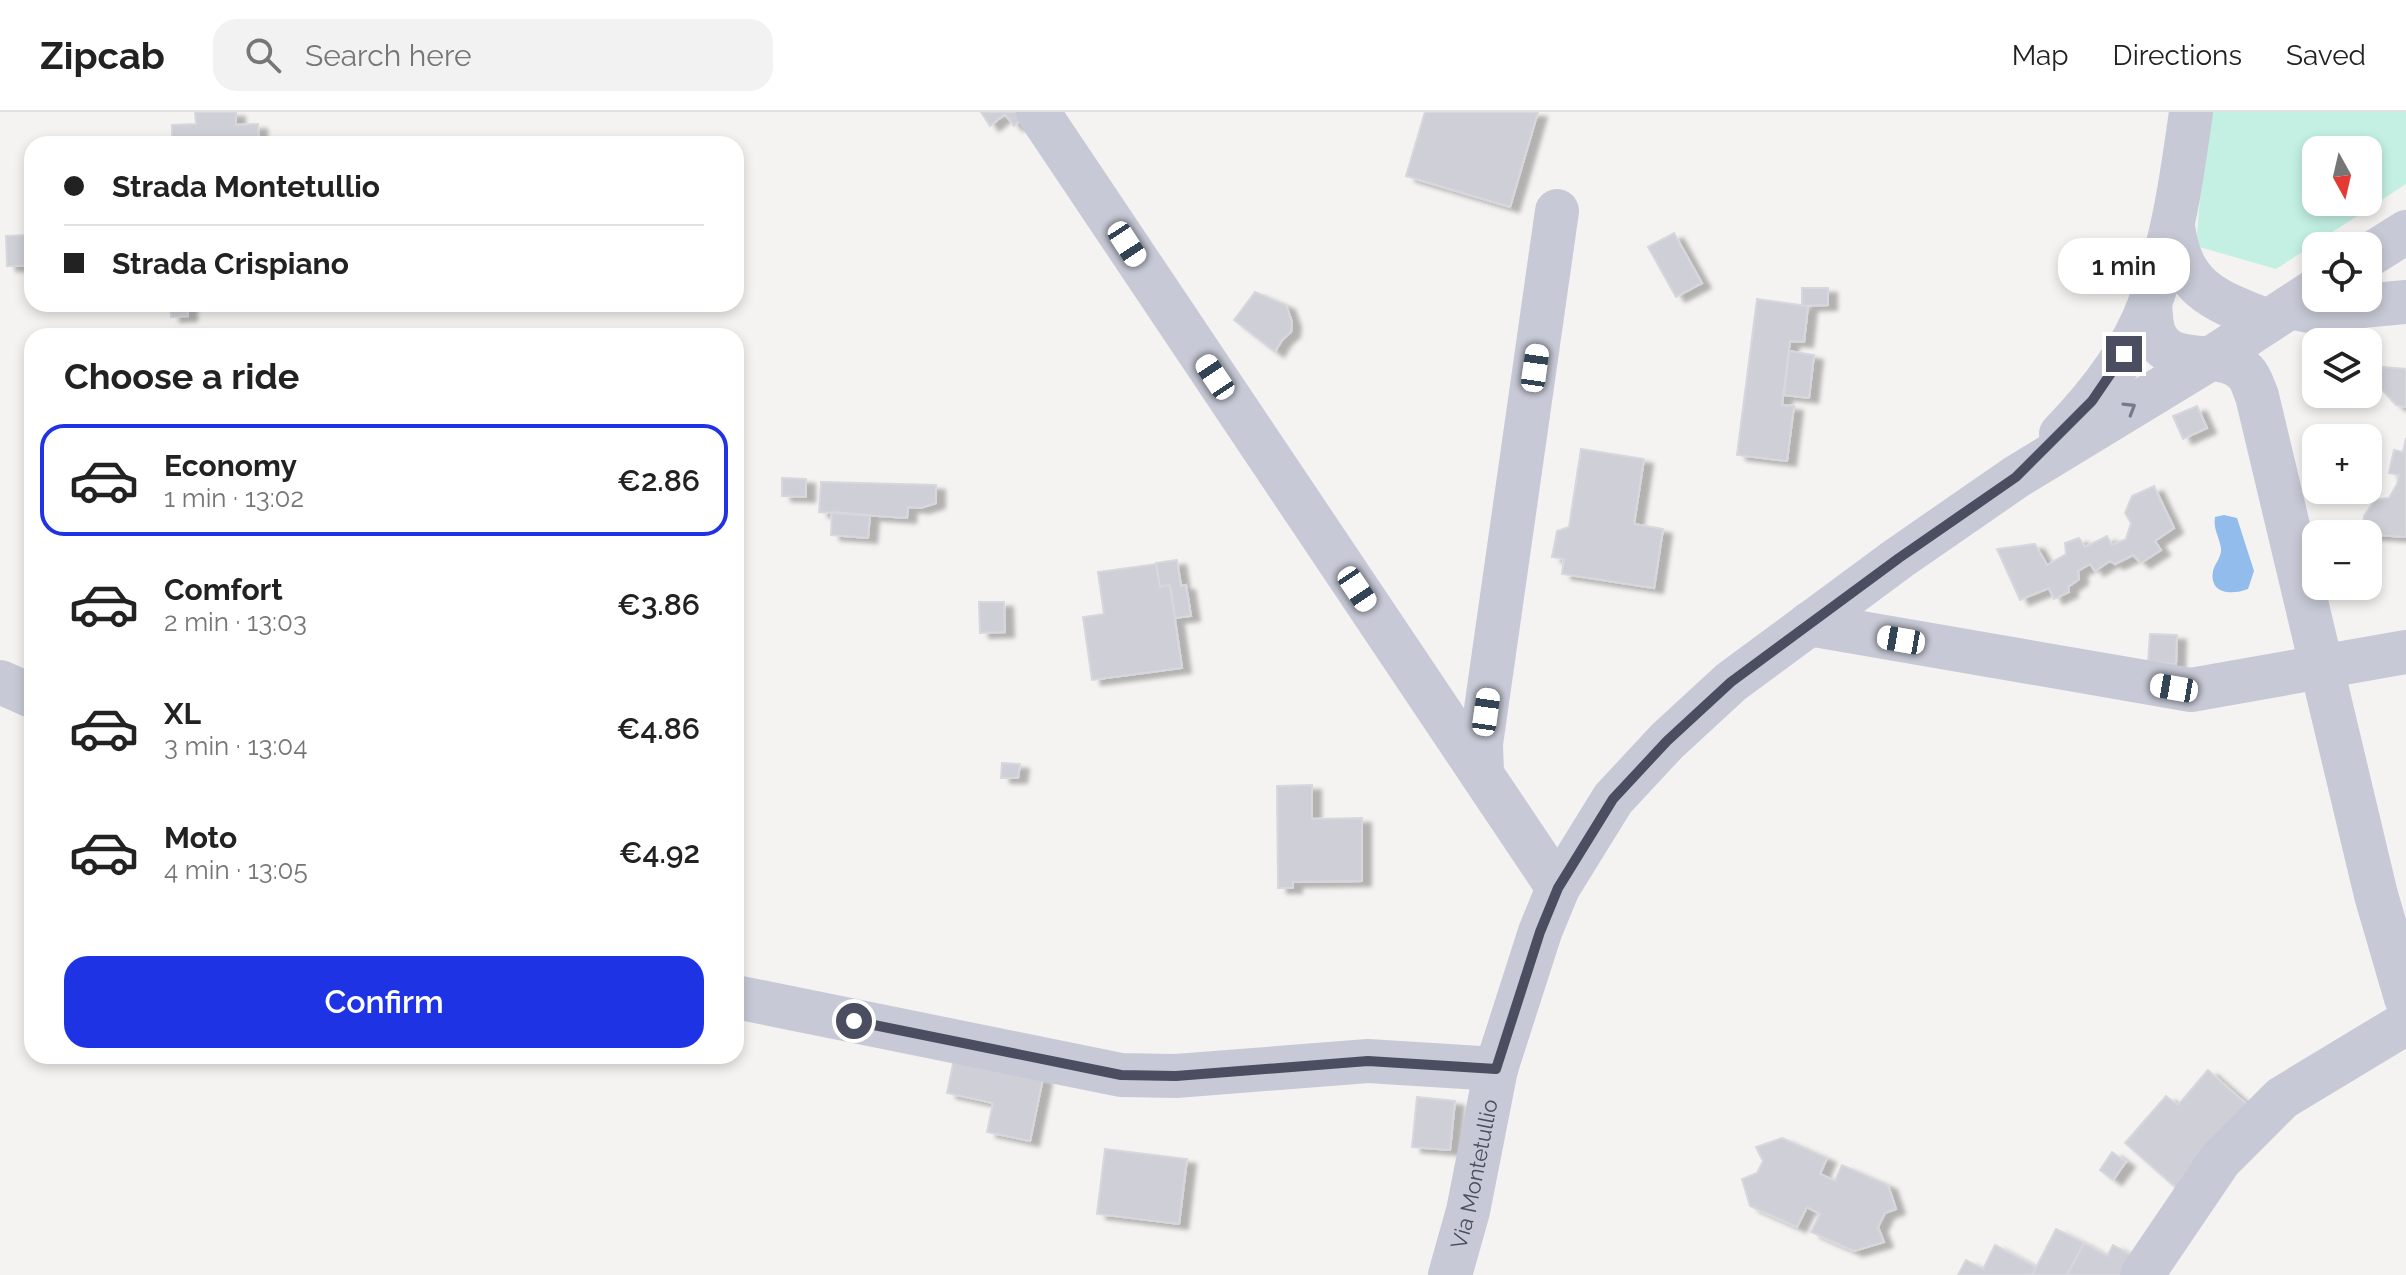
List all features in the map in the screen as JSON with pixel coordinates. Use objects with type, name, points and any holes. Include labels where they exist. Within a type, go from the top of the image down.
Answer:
[{"type":"street","points":[[1038,112],[1558,888]]},
{"type":"street","points":[[2016,477],[2092,401],[2124,354],[2150,305],[2173,226],[2191,112]]},
{"type":"street","points":[[1482,774],[1481,744],[1557,211]]},
{"type":"street","points":[[2173,226],[2177,253],[2187,271],[2220,302],[2291,306],[2309,311],[2406,302]]},
{"type":"street","points":[[2382,247],[2406,232]]},
{"type":"street","points":[[2150,305],[2168,298],[2230,321],[2291,306]]},
{"type":"street","points":[[2150,305],[2153,332],[2164,347],[2184,358],[2232,362],[2247,373],[2257,396],[2376,895],[2406,998]]},
{"type":"street","points":[[2016,477],[2291,306]]},
{"type":"street","points":[[2257,396],[2259,344],[2291,306]]},
{"type":"street","name":"Via Montetullio","points":[[1450,1275],[1468,1211],[1496,1069],[1540,932],[1558,888],[1613,799],[1667,741],[1731,682],[2016,477]]},
{"type":"street","points":[[1809,624],[2191,690],[2406,652]]},
{"type":"street","points":[[0,682],[24,692]]},
{"type":"street","points":[[744,999],[1121,1075],[1176,1076],[1368,1061],[1496,1069]]},
{"type":"street","points":[[2142,1275],[2220,1160],[2282,1098],[2406,1023]]},
{"type":"green space","points":[[2207,112],[2406,112],[2406,184],[2382,200],[2382,136],[2302,136],[2302,216],[2357,216],[2333,232],[2302,232],[2302,252],[2276,269],[2196,246]]},
{"type":"water","points":[[2224,515],[2237,518],[2254,571],[2248,589],[2242,591],[2218,589],[2213,579],[2221,551],[2215,517]]},
{"type":"building","points":[[195,112],[236,112],[236,125],[258,124],[259,136],[172,136],[172,125],[196,124]]},
{"type":"building","points":[[981,112],[1022,112],[1025,116],[1014,126],[1005,114],[990,126]]},
{"type":"building","points":[[1425,112],[1538,112],[1510,207],[1406,176]]},
{"type":"building","points":[[1674,233],[1702,283],[1676,297],[1648,247]]},
{"type":"building","points":[[24,235],[24,266],[7,266],[6,236]]},
{"type":"building","points":[[1802,288],[1828,288],[1828,305],[1802,306]]},
{"type":"building","points":[[1255,292],[1286,305],[1292,322],[1291,332],[1275,352],[1234,320]]},
{"type":"building","points":[[1757,299],[1808,306],[1804,342],[1790,341],[1782,405],[1794,406],[1787,461],[1737,455]]},
{"type":"building","points":[[171,312],[188,312],[188,316],[171,317]]},
{"type":"building","points":[[1789,351],[1814,355],[1809,398],[1784,395]]},
{"type":"building","points":[[2383,367],[2406,369],[2406,407],[2396,405],[2382,390]]},
{"type":"building","points":[[2197,406],[2207,428],[2183,439],[2173,416]]},
{"type":"building","points":[[2406,438],[2406,537],[2382,535],[2382,520],[2364,520],[2364,516],[2372,504],[2382,504],[2382,499],[2389,498],[2399,475],[2389,473],[2394,450],[2403,452]]},
{"type":"building","points":[[1581,449],[1644,459],[1634,524],[1663,529],[1654,588],[1562,574],[1564,559],[1552,557],[1557,531],[1569,527]]},
{"type":"building","points":[[782,478],[806,479],[806,497],[782,496]]},
{"type":"building","points":[[821,482],[936,485],[936,503],[921,508],[908,507],[907,518],[819,512]]},
{"type":"building","points":[[2154,486],[2174,528],[2155,541],[2161,550],[2141,563],[2133,555],[2115,564],[2110,561],[2095,571],[2090,564],[2078,571],[2079,579],[2068,587],[2069,592],[2054,599],[2049,588],[2020,600],[1997,549],[2035,544],[2047,565],[2066,554],[2065,543],[2079,538],[2085,547],[2107,536],[2112,545],[2126,539],[2131,523],[2125,513],[2132,496]]},
{"type":"building","points":[[832,512],[870,515],[868,538],[831,535]]},
{"type":"building","points":[[1177,560],[1181,586],[1186,585],[1191,616],[1175,618],[1170,585],[1160,587],[1156,563]]},
{"type":"building","points":[[1156,564],[1160,587],[1170,585],[1182,668],[1092,680],[1083,617],[1104,614],[1098,572]]},
{"type":"building","points":[[979,602],[1004,602],[1005,632],[980,633]]},
{"type":"building","points":[[2150,634],[2177,635],[2176,664],[2148,662]]},
{"type":"building","points":[[1002,763],[1020,764],[1018,778],[1001,778]]},
{"type":"building","points":[[1312,785],[1312,819],[1362,818],[1362,881],[1293,882],[1293,888],[1278,888],[1277,786]]},
{"type":"building","points":[[954,1059],[1043,1078],[1030,1141],[987,1132],[993,1103],[947,1093]]},
{"type":"building","points":[[2208,1070],[2250,1107],[2182,1193],[2125,1143],[2166,1096],[2178,1105]]},
{"type":"building","points":[[1417,1097],[1455,1101],[1450,1150],[1412,1147]]},
{"type":"building","points":[[1782,1138],[1827,1158],[1820,1174],[1835,1181],[1842,1165],[1888,1185],[1896,1209],[1885,1213],[1878,1227],[1884,1242],[1854,1251],[1811,1232],[1820,1214],[1807,1207],[1797,1227],[1750,1206],[1742,1179],[1757,1173],[1763,1161],[1756,1147]]},
{"type":"building","points":[[1105,1149],[1187,1159],[1179,1224],[1097,1214]]},
{"type":"building","points":[[2112,1152],[2126,1162],[2113,1180],[2100,1170]]},
{"type":"building","points":[[2056,1229],[2084,1243],[2067,1275],[2032,1275]]},
{"type":"building","points":[[2084,1243],[2107,1256],[2113,1245],[2135,1257],[2125,1275],[2067,1275]]},
{"type":"building","points":[[1995,1245],[2036,1267],[2032,1275],[1958,1275],[1966,1260],[1983,1269]]},
{"type":"route","points":[[854,1021],[1121,1075],[1176,1076],[1368,1061],[1496,1069],[1540,932],[1558,888],[1613,799],[1667,741],[1731,682],[1899,558],[2016,477],[2092,401],[2124,354]]}]
